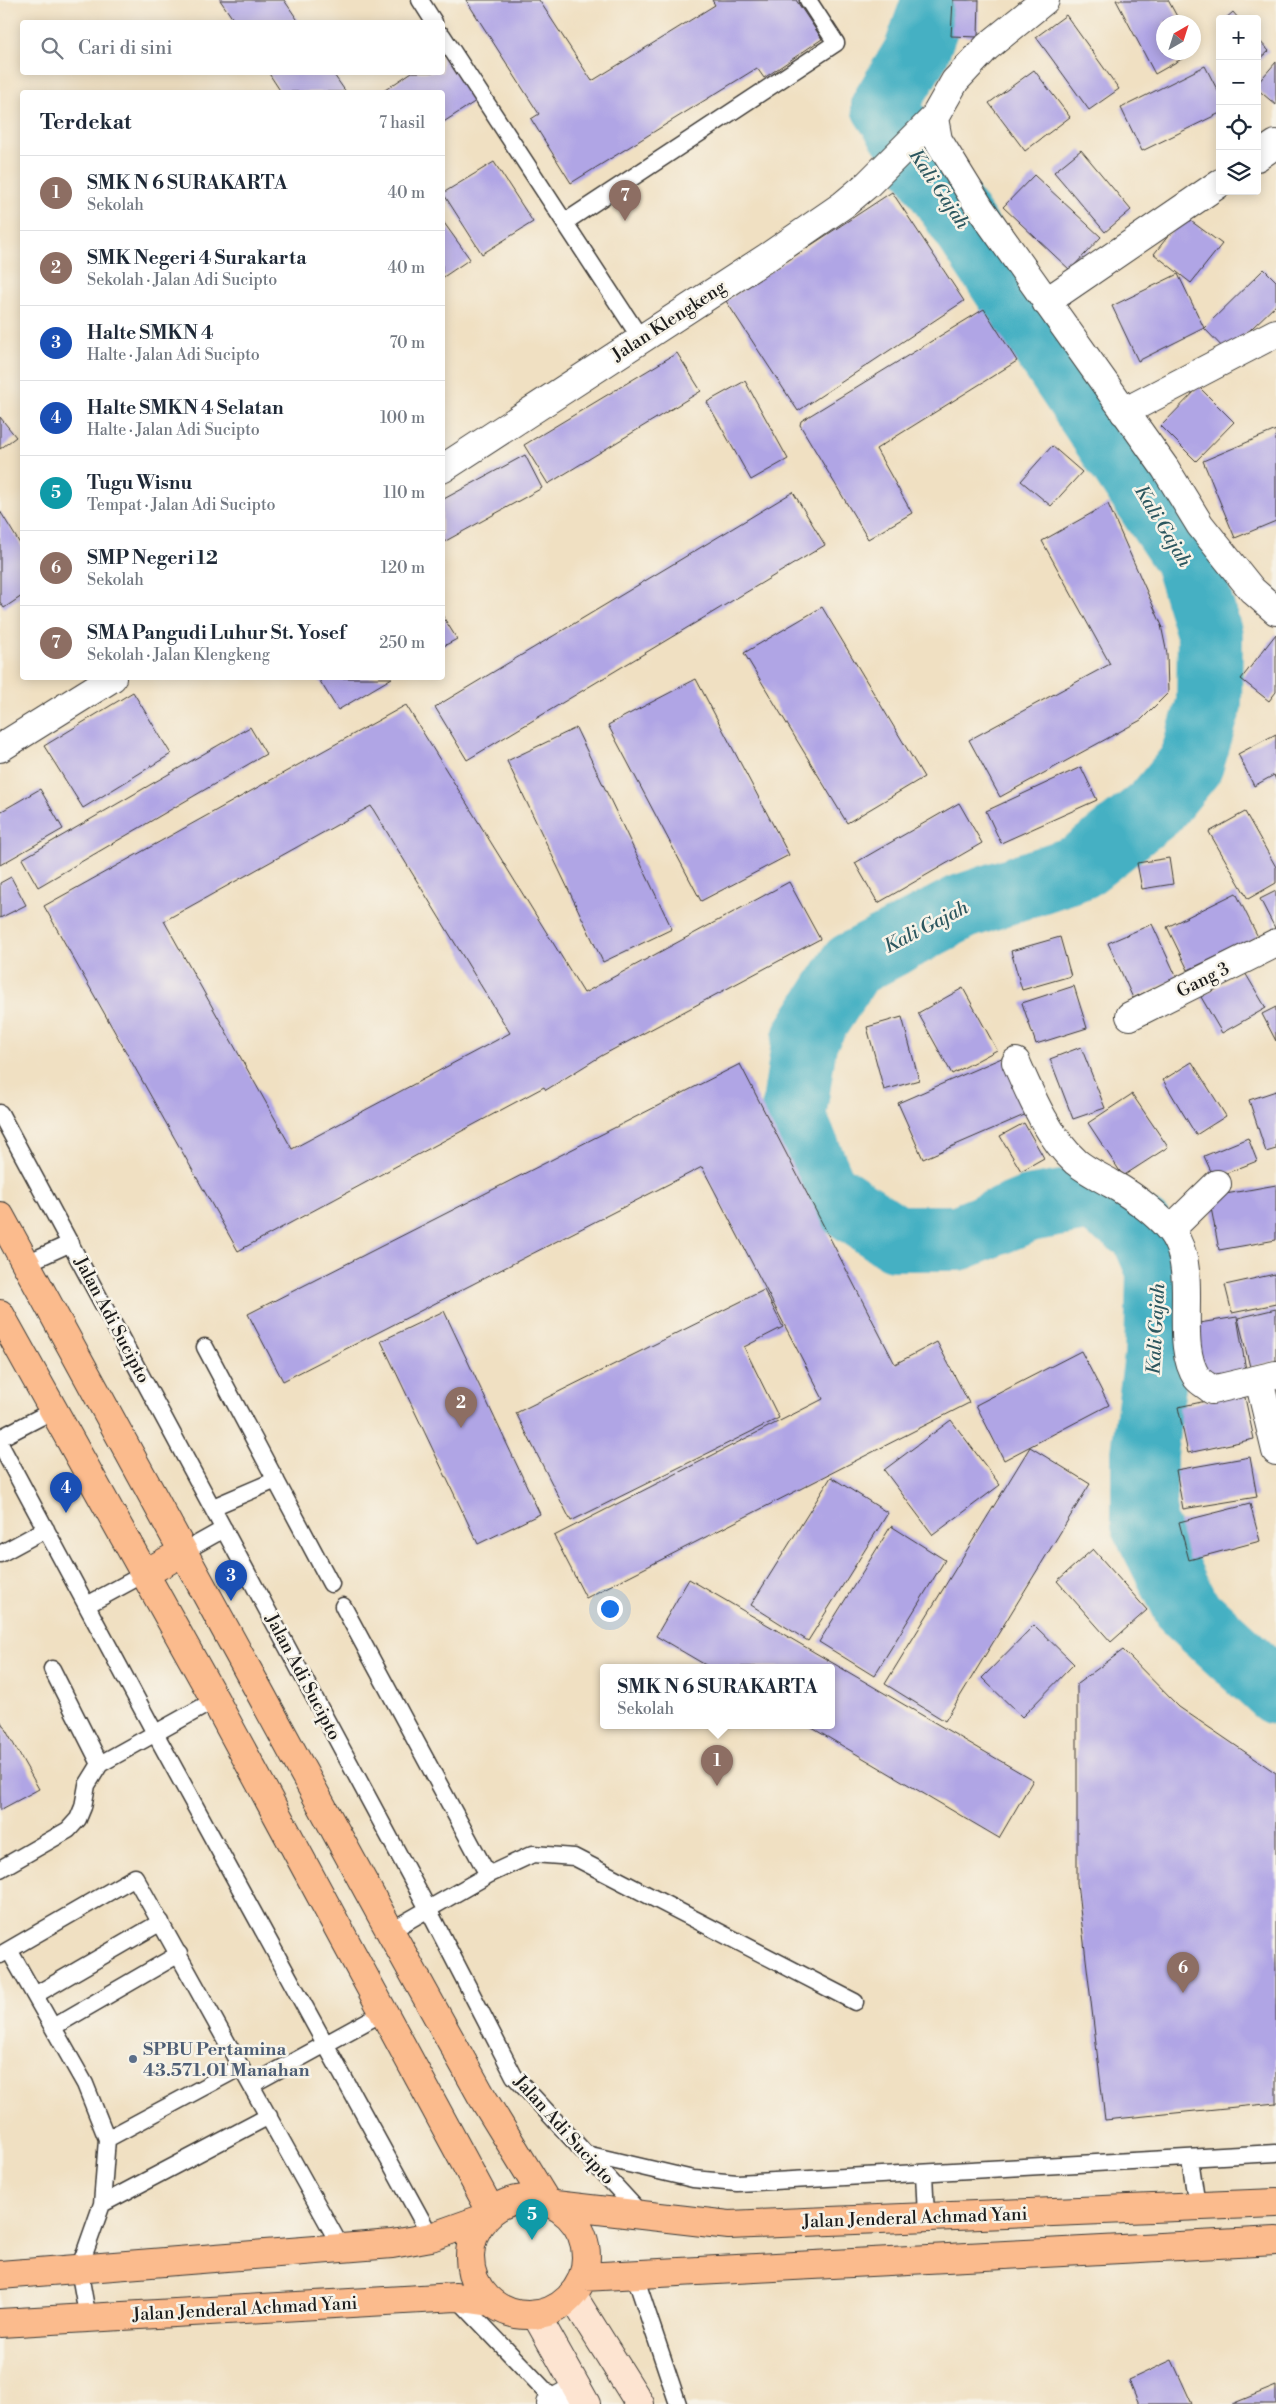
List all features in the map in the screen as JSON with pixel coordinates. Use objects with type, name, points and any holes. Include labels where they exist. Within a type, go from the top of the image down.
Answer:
[{"type":"highway","points":[[0,1216],[481,2096],[550,2203]]},
{"type":"highway","points":[[0,1314],[215,1700],[384,2012],[488,2215]]},
{"type":"highway","points":[[144,1574],[183,1552]]},
{"type":"highway","points":[[215,1700],[252,1679]]},
{"type":"highway","points":[[0,2275],[392,2244],[431,2236],[488,2215],[504,2204],[531,2198],[550,2203],[569,2215],[579,2229],[585,2244],[586,2261],[578,2286],[562,2305],[536,2315],[520,2315],[504,2311],[491,2302],[478,2288],[471,2271],[469,2252],[474,2234],[488,2215]]},
{"type":"highway","name":"Jalan Jenderal Achmad Yani","points":[[550,2203],[729,2225],[1276,2203]]},
{"type":"highway","points":[[578,2286],[635,2276],[712,2270],[1276,2241]]},
{"type":"highway","name":"Jalan Jenderal Achmad Yani","points":[[0,2323],[456,2297],[491,2302]]},
{"type":"main road","points":[[578,2286],[640,2404]]},
{"type":"main road","points":[[536,2315],[566,2401]]},
{"type":"street","name":"Jalan Klengkeng","points":[[445,467],[486,443],[843,205],[933,120],[954,81],[987,47],[1045,0]]},
{"type":"street","points":[[933,120],[938,140],[980,208],[1165,468],[1205,532],[1252,590],[1276,611]]},
{"type":"street","points":[[1261,154],[1276,144]]},
{"type":"street","points":[[1046,302],[1216,186]]},
{"type":"street","points":[[1124,412],[1276,333]]},
{"type":"street","points":[[0,748],[109,680]]},
{"type":"street","name":"Gang 3","points":[[1130,1016],[1276,943]]},
{"type":"street","points":[[1016,1062],[1044,1118],[1062,1146],[1077,1163],[1132,1197],[1170,1230],[1181,1248],[1186,1283],[1190,1364],[1198,1380],[1212,1390],[1267,1378],[1276,1451]]},
{"type":"street","points":[[1170,1230],[1217,1184]]},
{"type":"lane","points":[[420,0],[433,20]]},
{"type":"lane","points":[[565,222],[836,43],[808,0]]},
{"type":"lane","points":[[445,40],[641,339]]},
{"type":"lane","name":"Jalan Adi Sucipto","points":[[0,1113],[428,1909],[514,2076],[642,2215]]},
{"type":"lane","points":[[27,1263],[71,1243]]},
{"type":"lane","points":[[205,1347],[331,1584]]},
{"type":"lane","points":[[0,1438],[54,1410]]},
{"type":"lane","points":[[0,1444],[155,1733],[431,2236]]},
{"type":"lane","points":[[212,1507],[276,1480]]},
{"type":"lane","points":[[0,1554],[46,1529]]},
{"type":"lane","points":[[183,1552],[224,1529]]},
{"type":"lane","points":[[87,1605],[144,1574]]},
{"type":"lane","points":[[343,1606],[488,1875]]},
{"type":"lane","points":[[52,1669],[100,1764]]},
{"type":"lane","points":[[0,1869],[68,1830],[78,1819],[91,1775],[100,1764],[215,1700]]},
{"type":"lane","points":[[390,1931],[488,1875],[534,1854],[574,1857],[855,2002]]},
{"type":"lane","points":[[88,2319],[79,2269],[102,2204],[107,2139],[85,2084],[35,1995],[5,1953],[135,1877],[342,2248]]},
{"type":"lane","points":[[35,1995],[161,1922]]},
{"type":"lane","points":[[53,2027],[179,1954]]},
{"type":"lane","points":[[251,2084],[384,2012]]},
{"type":"lane","points":[[107,2139],[241,2067]]},
{"type":"lane","points":[[102,2204],[269,2116]]},
{"type":"lane","points":[[586,2154],[693,2179],[737,2183],[1276,2153]]},
{"type":"lane","points":[[1190,2158],[1197,2206]]},
{"type":"lane","points":[[924,2173],[926,2217]]},
{"type":"lane","points":[[635,2276],[678,2404]]},
{"type":"lane","points":[[456,2297],[566,2401]]},
{"type":"building","points":[[220,0],[284,0],[298,20],[234,20]]},
{"type":"building","points":[[466,0],[539,0],[592,81],[715,5],[712,0],[796,0],[822,39],[764,78],[757,68],[571,183],[531,119],[539,114]]},
{"type":"building","points":[[953,0],[979,0],[978,37],[951,36]]},
{"type":"building","points":[[1116,0],[1168,0],[1176,15],[1156,15],[1156,60],[1180,60],[1155,74]]},
{"type":"building","points":[[1066,15],[1119,89],[1089,110],[1036,37]]},
{"type":"building","points":[[1261,42],[1269,51],[1261,58]]},
{"type":"building","points":[[445,55],[476,101],[445,121],[445,90],[385,90],[408,75],[445,75]]},
{"type":"building","points":[[1276,62],[1276,105],[1261,92],[1261,79]]},
{"type":"building","points":[[1205,66],[1216,87],[1216,115],[1142,151],[1121,108]]},
{"type":"building","points":[[1034,70],[1070,117],[1025,151],[989,103]]},
{"type":"building","points":[[270,75],[334,75],[345,90],[280,90]]},
{"type":"building","points":[[1081,150],[1131,210],[1105,232],[1054,172]]},
{"type":"building","points":[[494,162],[533,222],[482,254],[445,196],[445,192]]},
{"type":"building","points":[[1034,175],[1101,237],[1070,270],[1003,207]]},
{"type":"building","points":[[892,192],[964,301],[798,411],[726,301]]},
{"type":"building","points":[[1184,216],[1222,244],[1191,283],[1154,254]]},
{"type":"building","points":[[445,224],[470,259],[445,276]]},
{"type":"building","points":[[1264,269],[1276,281],[1276,305],[1227,352],[1204,328]]},
{"type":"building","points":[[1178,274],[1204,328],[1138,361],[1112,306]]},
{"type":"building","points":[[984,309],[1017,361],[876,449],[912,513],[868,539],[800,425],[801,421]]},
{"type":"building","points":[[677,353],[701,391],[548,484],[524,445]]},
{"type":"building","points":[[745,381],[788,459],[751,480],[707,402]]},
{"type":"building","points":[[1199,387],[1234,422],[1196,461],[1161,426]]},
{"type":"building","points":[[0,417],[16,437],[0,449]]},
{"type":"building","points":[[1276,430],[1276,521],[1235,538],[1203,461]]},
{"type":"building","points":[[1052,446],[1082,472],[1051,506],[1021,481]]},
{"type":"building","points":[[525,455],[542,488],[445,541],[445,498]]},
{"type":"building","points":[[793,492],[825,545],[467,760],[435,707]]},
{"type":"building","points":[[1108,504],[1163,628],[1161,625],[1167,654],[1168,693],[1141,720],[1000,797],[969,740],[1110,664],[1042,541]]},
{"type":"building","points":[[0,511],[20,544],[20,597],[4,608],[0,602]]},
{"type":"building","points":[[822,607],[924,777],[847,823],[744,653]]},
{"type":"building","points":[[445,620],[457,639],[445,645]]},
{"type":"building","points":[[1276,634],[1276,692],[1269,701],[1241,679]]},
{"type":"building","points":[[696,679],[789,855],[701,901],[608,725]]},
{"type":"building","points":[[319,680],[389,680],[338,710]]},
{"type":"building","points":[[133,692],[171,754],[83,808],[44,746]]},
{"type":"building","points":[[406,705],[584,993],[789,882],[820,939],[601,1056],[546,1090],[544,1087],[238,1251],[44,906]],"holes":[[[371,806],[510,1033],[292,1149],[164,921]]]},
{"type":"building","points":[[250,727],[266,754],[38,887],[22,859]]},
{"type":"building","points":[[576,728],[672,929],[603,962],[507,761]]},
{"type":"building","points":[[1276,734],[1276,780],[1274,775],[1254,786],[1238,754]]},
{"type":"building","points":[[1081,767],[1097,800],[1001,843],[986,811]]},
{"type":"building","points":[[40,789],[63,829],[0,865],[0,812]]},
{"type":"building","points":[[959,803],[982,843],[878,903],[855,863]]},
{"type":"building","points":[[1245,812],[1276,867],[1276,883],[1248,899],[1209,832]]},
{"type":"building","points":[[1169,858],[1173,884],[1142,889],[1137,863]]},
{"type":"building","points":[[11,877],[26,905],[0,918],[0,883]]},
{"type":"building","points":[[1276,891],[1276,930],[1260,899]]},
{"type":"building","points":[[1236,893],[1258,937],[1188,970],[1167,927]]},
{"type":"building","points":[[1152,924],[1177,978],[1133,998],[1108,943]]},
{"type":"building","points":[[1060,937],[1071,976],[1022,990],[1011,951]]},
{"type":"building","points":[[1244,971],[1266,1008],[1222,1033],[1201,997]]},
{"type":"building","points":[[1074,986],[1087,1028],[1036,1044],[1022,1003]]},
{"type":"building","points":[[963,988],[997,1050],[952,1074],[918,1013]]},
{"type":"building","points":[[1276,1007],[1276,1041],[1262,1014]]},
{"type":"building","points":[[902,1017],[919,1080],[884,1090],[867,1027]]},
{"type":"building","points":[[1081,1047],[1105,1108],[1073,1119],[1050,1059]]},
{"type":"building","points":[[1004,1057],[1029,1113],[923,1159],[898,1103]]},
{"type":"building","points":[[1192,1062],[1226,1116],[1196,1135],[1163,1080]]},
{"type":"building","points":[[740,1064],[895,1364],[937,1342],[969,1403],[586,1598],[554,1536],[823,1399],[702,1167],[283,1381],[248,1314]]},
{"type":"building","points":[[1276,1091],[1276,1149],[1266,1152],[1249,1100]]},
{"type":"building","points":[[1132,1094],[1168,1147],[1123,1176],[1088,1123]]},
{"type":"building","points":[[1024,1123],[1044,1158],[1021,1171],[1000,1136]]},
{"type":"building","points":[[1248,1138],[1257,1161],[1214,1178],[1204,1156]]},
{"type":"building","points":[[1276,1185],[1276,1240],[1219,1250],[1209,1197]]},
{"type":"building","points":[[1275,1274],[1276,1304],[1232,1313],[1225,1285]]},
{"type":"building","points":[[764,1290],[783,1327],[744,1347],[779,1418],[571,1521],[516,1413]]},
{"type":"building","points":[[1276,1309],[1276,1361],[1250,1367],[1238,1318]]},
{"type":"building","points":[[444,1311],[540,1514],[478,1544],[381,1341]]},
{"type":"building","points":[[1237,1317],[1246,1370],[1202,1376],[1193,1324]]},
{"type":"building","points":[[1081,1351],[1109,1405],[1004,1460],[976,1405]]},
{"type":"building","points":[[1244,1393],[1254,1439],[1188,1453],[1178,1407]]},
{"type":"building","points":[[951,1420],[1000,1485],[933,1535],[884,1470]]},
{"type":"building","points":[[1030,1447],[1090,1484],[945,1721],[885,1684]]},
{"type":"building","points":[[1250,1457],[1257,1497],[1183,1509],[1176,1470]]},
{"type":"building","points":[[831,1477],[888,1513],[808,1641],[751,1605]]},
{"type":"building","points":[[1250,1504],[1260,1541],[1189,1560],[1179,1522]]},
{"type":"building","points":[[891,1526],[945,1560],[874,1676],[819,1642]]},
{"type":"building","points":[[1093,1549],[1147,1610],[1111,1642],[1057,1581]]},
{"type":"building","points":[[689,1579],[834,1664],[704,1664],[656,1636]]},
{"type":"building","points":[[1034,1625],[1074,1664],[1022,1717],[982,1678]]},
{"type":"building","points":[[1123,1650],[1179,1707],[1276,1773],[1276,2103],[1105,2120],[1077,1883],[1077,1684]]},
{"type":"building","points":[[835,1664],[1033,1780],[999,1838],[814,1729],[835,1729]]},
{"type":"building","points":[[0,1720],[39,1789],[0,1810]]},
{"type":"building","points":[[1172,2360],[1192,2404],[1139,2404],[1129,2380]]},
{"type":"building","points":[[1276,2386],[1276,2404],[1232,2404]]},
{"type":"waterway","name":"Kali Gajah","points":[[935,0],[916,53],[884,106],[1186,558],[1210,636],[1209,704],[1191,764],[1155,808],[1080,867],[962,907],[852,965],[805,1038],[793,1117],[825,1191],[895,1238],[958,1238],[1029,1209],[1091,1198],[1142,1231],[1159,1270],[1157,1356],[1144,1453],[1144,1524],[1187,1610],[1276,1692]]},
{"type":"place","name":"SMA Pangudi Luhur St. Yosef","points":[[625,221]]},
{"type":"place","name":"SMK Negeri 4 Surakarta","points":[[461,1428]]},
{"type":"place","name":"Halte SMKN 4 Selatan","points":[[66,1513]]},
{"type":"place","name":"Halte SMKN 4","points":[[231,1601]]},
{"type":"place","name":"SMK N 6 SURAKARTA","points":[[717,1786]]},
{"type":"place","name":"SMP Negeri 12","points":[[1183,1993]]},
{"type":"place","name":"SPBU Pertamina 43.571.01 Manahan","points":[[133,2059]]},
{"type":"place","name":"Tugu Wisnu","points":[[532,2240]]}]
